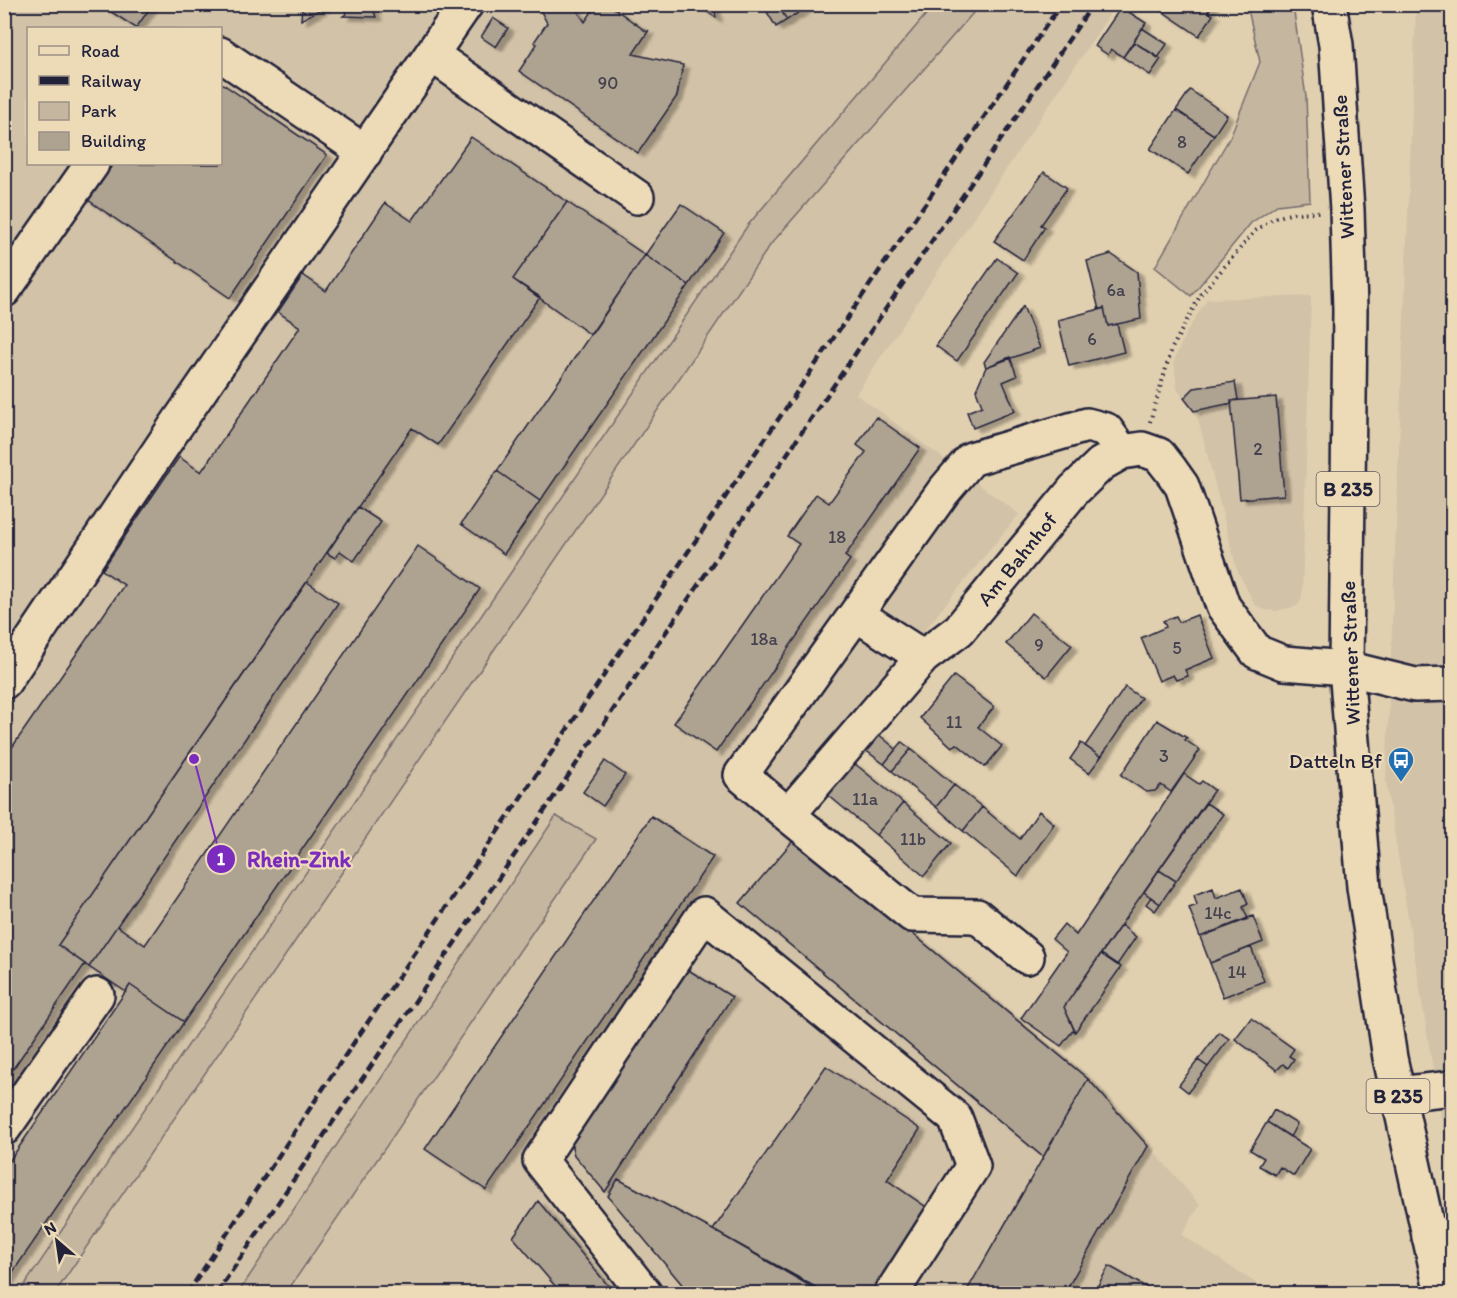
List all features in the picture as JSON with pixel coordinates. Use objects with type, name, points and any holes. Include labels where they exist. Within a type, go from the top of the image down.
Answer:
[{"type":"main road","points":[[9,670],[466,4]]},
{"type":"main road","name":"Wittener Straße","points":[[1329,4],[1336,45],[1347,210],[1350,310],[1346,668],[1365,900],[1398,1094],[1441,1235],[1442,1293]]},
{"type":"main road","points":[[222,55],[366,152]]},
{"type":"main road","points":[[432,55],[637,197]]},
{"type":"main road","points":[[4,290],[91,165]]},
{"type":"main road","points":[[1027,957],[977,916],[912,915],[741,775],[944,492],[971,459],[1087,425],[1106,430],[1132,450],[1159,455],[1182,486],[1222,606],[1257,652],[1284,663],[1346,668],[1414,685],[1452,684]]},
{"type":"main road","name":"Am Bahnhof","points":[[788,815],[923,657],[959,630],[1074,490],[1101,464],[1132,450]]},
{"type":"main road","points":[[856,614],[923,657]]},
{"type":"main road","points":[[645,1293],[540,1160],[704,914],[955,1118],[973,1166],[891,1293]]},
{"type":"main road","points":[[4,1128],[97,995]]},
{"type":"main road","points":[[1398,1094],[1452,1088]]},
{"type":"path","points":[[1132,450],[1172,348],[1201,294],[1255,231],[1274,218],[1294,213],[1347,210]]},
{"type":"shaded area","points":[[5,5],[933,6],[748,225],[19,1293],[5,1294]]},
{"type":"shaded area","points":[[980,5],[1116,5],[856,394],[1019,514],[773,817],[1090,1077],[1200,1205],[1182,1235],[1271,1293],[286,1293],[365,1174],[556,816],[238,1293],[55,1294],[771,244]]},
{"type":"shaded area","points":[[1416,5],[1452,5],[1452,1185],[1386,783]]},
{"type":"shaded area","points":[[1311,296],[1302,598],[1297,606],[1276,611],[1265,610],[1255,605],[1237,570],[1198,419],[1177,389],[1174,361],[1184,336],[1207,299]]},
{"type":"green space","points":[[934,5],[980,5],[771,244],[55,1293],[19,1293],[748,225]]},
{"type":"green space","points":[[1247,5],[1293,5],[1306,97],[1310,201],[1277,205],[1251,223],[1191,296],[1155,267],[1230,137],[1260,62]]},
{"type":"green space","points":[[556,816],[596,839],[286,1293],[238,1293]]},
{"type":"building","points":[[99,4],[153,4],[134,27]]},
{"type":"building","points":[[302,4],[330,4],[301,20]]},
{"type":"building","points":[[343,4],[371,4],[376,17],[343,16],[346,14]]},
{"type":"building","points":[[537,4],[576,4],[574,6],[585,22],[597,4],[608,4],[647,32],[649,30],[633,54],[683,65],[677,96],[638,153],[519,71],[537,44],[534,42],[547,23]]},
{"type":"building","points":[[696,4],[714,4],[716,18]]},
{"type":"building","points":[[768,4],[777,4],[787,20],[776,27],[764,7]]},
{"type":"building","points":[[777,4],[812,4],[787,20]]},
{"type":"building","points":[[1167,4],[1213,4],[1208,12],[1213,15],[1199,36],[1162,11]]},
{"type":"building","points":[[1121,7],[1146,23],[1123,57],[1111,49],[1108,55],[1095,46]]},
{"type":"building","points":[[493,18],[508,28],[496,47],[481,37]]},
{"type":"building","points":[[1142,28],[1167,44],[1158,58],[1134,42]]},
{"type":"building","points":[[1134,42],[1161,59],[1150,75],[1123,57]]},
{"type":"building","points":[[222,83],[327,155],[230,298],[88,200],[112,165],[222,165]]},
{"type":"building","points":[[1190,90],[1227,115],[1214,135],[1176,110]]},
{"type":"building","points":[[1176,110],[1214,135],[1188,174],[1150,149]]},
{"type":"building","points":[[471,137],[567,202],[513,279],[540,297],[438,445],[412,428],[58,945],[85,964],[4,1082],[4,759],[124,585],[102,570],[179,457],[201,472],[300,327],[278,312],[303,275],[326,291],[385,203],[412,221]]},
{"type":"building","points":[[1044,172],[1067,188],[1041,225],[1045,227],[1023,260],[994,241]]},
{"type":"building","points":[[567,202],[645,255],[591,335],[513,279]]},
{"type":"building","points":[[681,204],[724,233],[689,285],[645,255]]},
{"type":"building","points":[[1111,254],[1137,272],[1141,319],[1108,326],[1104,308],[1099,310],[1087,261]]},
{"type":"building","points":[[645,255],[689,285],[540,501],[497,471]]},
{"type":"building","points":[[997,258],[1018,273],[957,361],[936,346]]},
{"type":"building","points":[[1023,306],[1040,348],[986,367],[984,362]]},
{"type":"building","points":[[1104,308],[1108,326],[1117,324],[1124,352],[1069,366],[1058,320]]},
{"type":"building","points":[[1010,357],[1017,376],[1003,382],[1015,411],[973,428],[967,412],[982,406],[976,390],[986,367]]},
{"type":"building","points":[[1235,382],[1238,400],[1231,401],[1232,403],[1194,411],[1184,398],[1194,388]]},
{"type":"building","points":[[1276,397],[1284,495],[1240,499],[1231,401]]},
{"type":"building","points":[[876,417],[920,448],[845,556],[850,560],[716,752],[674,723],[799,544],[787,536],[816,494],[829,503],[866,452],[857,445]]},
{"type":"building","points":[[497,471],[540,501],[504,554],[461,524]]},
{"type":"building","points":[[358,507],[381,522],[354,561],[340,551],[335,558],[327,553]]},
{"type":"building","points":[[418,546],[480,589],[184,1022],[130,985],[126,992],[89,967],[117,926],[145,945]]},
{"type":"building","points":[[307,582],[338,603],[89,967],[58,945]]},
{"type":"building","points":[[1031,613],[1072,645],[1046,677],[1006,644]]},
{"type":"building","points":[[1197,615],[1214,658],[1185,670],[1188,676],[1176,680],[1173,675],[1159,681],[1141,638],[1166,627],[1163,621],[1176,616],[1179,622]]},
{"type":"building","points":[[954,676],[994,707],[978,727],[1002,746],[985,767],[957,744],[952,747],[920,718]]},
{"type":"building","points":[[1125,687],[1141,698],[1101,757],[1085,746]]},
{"type":"building","points":[[1157,720],[1187,738],[1185,740],[1200,750],[1171,792],[1161,785],[1155,791],[1146,792],[1121,775]]},
{"type":"building","points":[[877,733],[896,749],[884,764],[864,749]]},
{"type":"building","points":[[902,742],[911,749],[892,771],[884,764]]},
{"type":"building","points":[[1081,743],[1101,757],[1089,773],[1070,759]]},
{"type":"building","points":[[911,749],[954,785],[936,807],[892,771]]},
{"type":"building","points":[[605,761],[625,775],[603,806],[583,792]]},
{"type":"building","points":[[854,763],[903,803],[876,835],[828,795]]},
{"type":"building","points":[[1184,774],[1199,784],[1202,781],[1214,790],[1064,1007],[1074,1029],[1061,1046],[1021,1018],[1067,952],[1052,939],[1064,924],[1076,935]]},
{"type":"building","points":[[954,785],[982,807],[963,831],[936,807]]},
{"type":"building","points":[[903,803],[951,843],[924,876],[876,835]]},
{"type":"building","points":[[1206,803],[1223,814],[1176,881],[1159,870]]},
{"type":"building","points":[[982,807],[1020,839],[1039,811],[1054,824],[1018,876],[963,831]]},
{"type":"building","points":[[651,816],[713,857],[486,1190],[425,1149]]},
{"type":"building","points":[[796,837],[1088,1079],[1043,1157],[740,903]]},
{"type":"building","points":[[1159,870],[1176,881],[1160,904],[1144,892]]},
{"type":"building","points":[[1213,888],[1216,898],[1242,888],[1248,904],[1243,907],[1248,919],[1200,937],[1189,908],[1197,905],[1194,895]]},
{"type":"building","points":[[1151,897],[1160,904],[1155,911],[1146,904]]},
{"type":"building","points":[[1253,916],[1263,942],[1210,963],[1200,937]]},
{"type":"building","points":[[1121,925],[1136,937],[1117,965],[1101,954]]},
{"type":"building","points":[[1251,947],[1264,981],[1223,997],[1210,963]]},
{"type":"building","points":[[1101,954],[1121,967],[1075,1032],[1064,1007]]},
{"type":"building","points":[[682,966],[732,997],[605,1192],[574,1155],[570,1139]]},
{"type":"building","points":[[130,985],[184,1022],[4,1285],[4,1169]]},
{"type":"building","points":[[1251,1018],[1294,1049],[1289,1056],[1294,1059],[1288,1068],[1283,1064],[1277,1070],[1235,1039]]},
{"type":"building","points":[[1219,1032],[1229,1039],[1208,1067],[1198,1060]]},
{"type":"building","points":[[1198,1060],[1208,1067],[1188,1092],[1179,1085]]},
{"type":"building","points":[[826,1066],[920,1129],[887,1180],[932,1211],[874,1294],[828,1294],[713,1230]]},
{"type":"building","points":[[1088,1079],[1148,1146],[1064,1294],[965,1294]]},
{"type":"building","points":[[1274,1110],[1297,1124],[1290,1137],[1267,1122]]},
{"type":"building","points":[[1267,1122],[1310,1149],[1294,1176],[1280,1167],[1275,1175],[1259,1166],[1264,1158],[1250,1150]]},
{"type":"building","points":[[618,1179],[824,1294],[690,1294],[608,1196]]},
{"type":"building","points":[[538,1201],[615,1294],[562,1294],[513,1237]]},
{"type":"building","points":[[1109,1266],[1158,1294],[1093,1294]]},
{"type":"railway","points":[[187,1294],[338,1066],[1061,4]]},
{"type":"railway","points":[[216,1294],[1093,4]]},
{"type":"place","name":"Rhein-Zink","points":[[194,759]]},
{"type":"place","name":"Datteln Bf","points":[[1401,783]]}]
